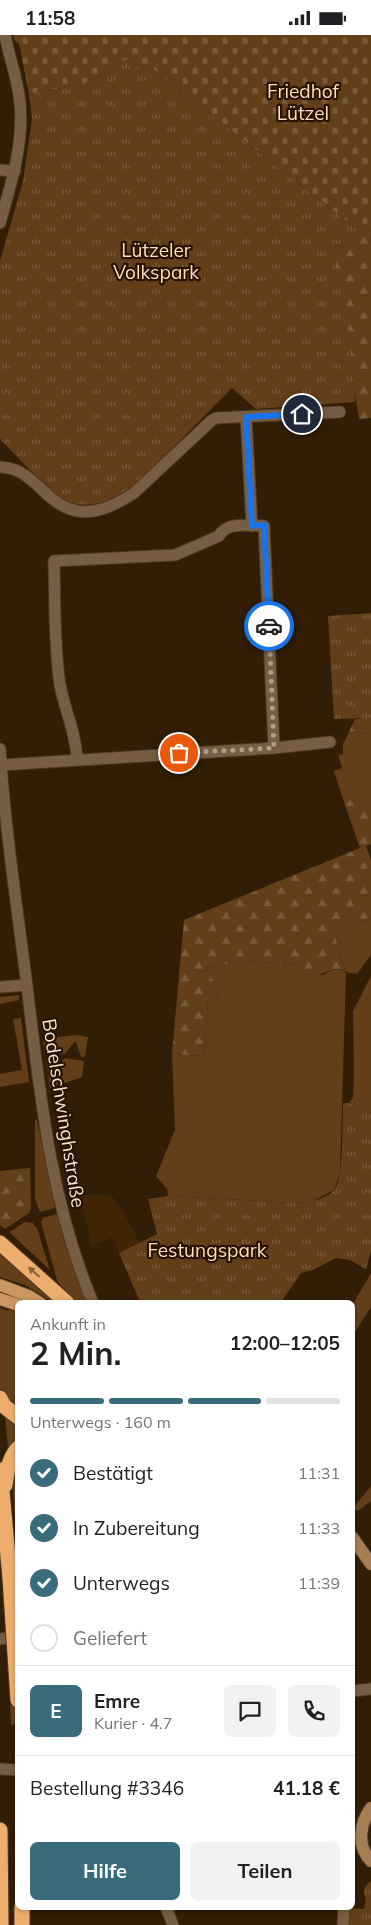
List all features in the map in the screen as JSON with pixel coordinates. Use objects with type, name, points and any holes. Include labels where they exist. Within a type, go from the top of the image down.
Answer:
[{"type":"highway","points":[[0,1243],[64,1300]]},
{"type":"highway","points":[[0,1398],[4,1406],[15,1415]]},
{"type":"highway","points":[[3,1499],[8,1465],[15,1451]]},
{"type":"highway","points":[[0,1471],[15,1654]]},
{"type":"highway","points":[[0,1830],[1,1925]]},
{"type":"highway","points":[[22,1910],[22,1925]]},
{"type":"main road","points":[[0,1285],[12,1299]]},
{"type":"street","points":[[0,223],[15,171],[19,143],[20,102],[5,35]]},
{"type":"street","points":[[0,170],[15,171]]},
{"type":"street","points":[[0,467],[10,467],[22,471],[65,508],[77,511],[104,509],[134,493],[210,421],[216,418],[340,412]]},
{"type":"street","points":[[246,417],[252,526]]},
{"type":"street","points":[[77,759],[76,740],[66,710],[59,675],[54,561],[175,555],[219,536],[222,530],[229,526],[264,525],[274,748]]},
{"type":"street","points":[[1,765],[274,748],[330,742]]},
{"type":"street","name":"Bodelschwinghstraße","points":[[0,749],[2,802],[46,1131],[61,1210],[92,1300]]},
{"type":"street","points":[[0,987],[27,985]]},
{"type":"street","points":[[355,1541],[371,1564]]},
{"type":"street","points":[[0,1639],[15,1636]]},
{"type":"street","points":[[355,1691],[371,1689]]},
{"type":"street","points":[[0,1769],[15,1770]]},
{"type":"street","points":[[369,1859],[362,1842],[358,1823],[371,1807]]},
{"type":"street","points":[[355,1849],[369,1859]]},
{"type":"street","points":[[167,1910],[173,1925]]},
{"type":"street","points":[[344,1910],[344,1925]]},
{"type":"shaded area","points":[[80,1195],[107,1195],[113,1197],[140,1243],[119,1253],[113,1237],[91,1246]]},
{"type":"green space","name":"Friedhof Lützel","points":[[13,35],[371,35],[371,243],[369,227],[362,233],[148,65],[140,73],[126,60],[84,84],[29,94],[19,44],[15,41]]},
{"type":"green space","name":"Lützeler Volkspark","points":[[126,60],[140,73],[148,65],[362,233],[330,250],[345,288],[355,402],[256,409],[232,388],[131,490],[104,502],[86,505],[76,504],[57,498],[0,439],[0,261],[23,181],[32,119],[29,94],[84,84]]},
{"type":"green space","points":[[369,226],[371,243],[371,418],[359,419],[330,250],[361,233]]},
{"type":"green space","points":[[371,613],[371,718],[334,719],[328,616]]},
{"type":"green space","points":[[371,718],[371,734],[349,732],[355,719]]},
{"type":"green space","points":[[349,732],[371,734],[371,803],[343,799],[334,771],[342,768],[338,755],[343,754],[343,744]]},
{"type":"green space","points":[[343,799],[371,803],[371,844],[366,846],[371,860],[371,919],[348,925],[334,932],[343,965],[349,973],[335,969],[312,977],[305,972],[301,965],[245,961],[205,968],[214,981],[218,1000],[208,1000],[204,1056],[172,1054],[184,920],[360,848]]},
{"type":"green space","points":[[371,919],[371,955],[357,974],[349,973],[343,965],[334,932],[348,925]]},
{"type":"green space","points":[[245,961],[301,965],[305,972],[323,975],[337,969],[346,973],[340,1173],[334,1190],[313,1201],[295,1203],[168,1196],[167,1189],[156,1176],[175,1130],[172,1054],[204,1056],[208,1000],[218,1000],[214,981],[205,968]]},
{"type":"green space","points":[[371,976],[371,1113],[349,1103],[353,1097],[354,1074],[353,1011]]},
{"type":"green space","points":[[19,995],[19,1000],[0,1004],[0,997]]},
{"type":"green space","points":[[21,1018],[29,1082],[0,1087],[0,1074],[22,1070],[13,1019]]},
{"type":"green space","points":[[76,1035],[88,1037],[85,1057],[81,1057],[76,1042],[65,1054],[44,1051],[43,1039]]},
{"type":"green space","points":[[49,1056],[54,1069],[65,1058],[84,1061],[82,1077],[50,1088],[46,1059]]},
{"type":"green space","name":"Festungspark","points":[[343,1103],[349,1103],[371,1113],[371,1251],[366,1269],[350,1260],[336,1258],[313,1270],[301,1273],[282,1300],[139,1300],[119,1253],[157,1234],[148,1199],[168,1196],[295,1203],[311,1201],[327,1196],[335,1189],[340,1173]]},
{"type":"green space","points":[[35,1120],[37,1120],[55,1208],[40,1212],[35,1199]]},
{"type":"green space","points":[[30,1168],[31,1209],[29,1213],[5,1229],[0,1225],[0,1171]]},
{"type":"green space","points":[[57,1214],[85,1300],[74,1300],[57,1280],[41,1222],[43,1218]]},
{"type":"green space","points":[[25,1222],[33,1223],[37,1228],[50,1270],[9,1232]]},
{"type":"green space","points":[[0,1250],[57,1300],[49,1300],[25,1285],[0,1277]]},
{"type":"green space","points":[[371,1273],[371,1307],[355,1332],[355,1301]]},
{"type":"green space","points":[[0,1308],[8,1311],[9,1308],[15,1311],[15,1410],[2,1394],[0,1388]]},
{"type":"green space","points":[[5,1417],[15,1424],[15,1442],[8,1448]]},
{"type":"green space","points":[[15,1461],[15,1518],[13,1497]]},
{"type":"green space","points":[[371,1486],[371,1501],[358,1511],[355,1509],[355,1506]]},
{"type":"green space","points":[[9,1676],[15,1676],[15,1724],[11,1725]]},
{"type":"green space","points":[[371,1881],[371,1925],[348,1925],[349,1910],[364,1909],[366,1898],[364,1891]]},
{"type":"way so far","points":[[179,753],[274,748],[269,626]]},
{"type":"route","points":[[269,626],[264,525],[252,526],[246,417],[302,414]]}]
